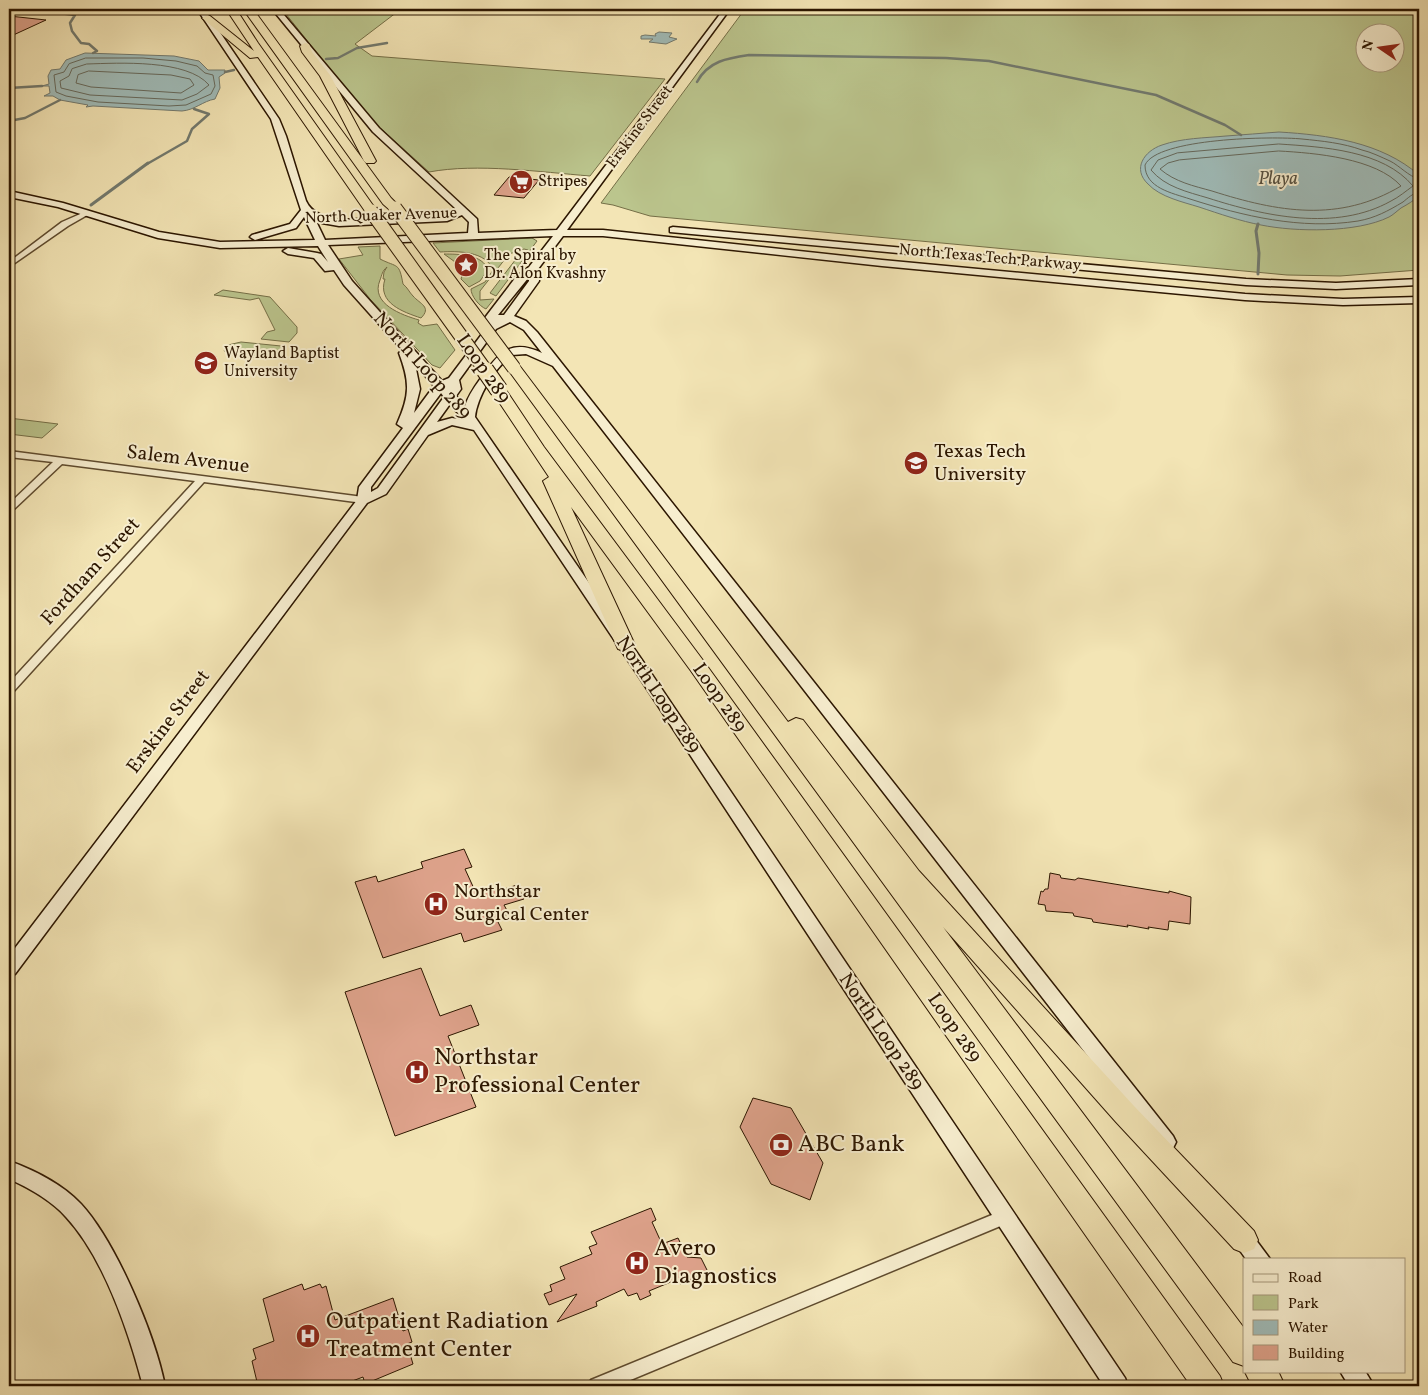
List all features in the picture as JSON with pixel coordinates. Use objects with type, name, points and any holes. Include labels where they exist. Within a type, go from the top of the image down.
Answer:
[{"type":"highway","name":"Loop 289","points":[[231,9],[241,20],[246,33],[276,72],[371,211],[499,390],[537,449],[698,667],[1209,1386]]},
{"type":"highway","name":"Loop 289","points":[[248,9],[371,180],[387,201],[395,208],[1243,1351]]},
{"type":"highway","points":[[204,13],[261,63],[293,106],[304,114]]},
{"type":"highway","points":[[305,46],[307,52],[325,75],[379,179],[395,201],[395,208]]},
{"type":"highway","points":[[537,449],[624,645]]},
{"type":"highway","points":[[756,693],[787,713],[912,877],[1126,1114],[1244,1240]]},
{"type":"highway","points":[[1260,1372],[1270,1386]]},
{"type":"main road","points":[[275,9],[376,130],[474,221],[474,232]]},
{"type":"main road","name":"Erskine Street","points":[[363,500],[365,488],[388,456],[447,387],[520,279],[533,269],[685,68],[727,9]]},
{"type":"main road","name":"North Loop 289","points":[[204,13],[275,119],[305,210],[318,238],[348,283],[402,345],[447,387],[474,422],[1117,1386]]},
{"type":"main road","name":"North Quaker Avenue","points":[[9,194],[36,199],[87,213],[150,233],[220,245],[318,238],[474,232],[560,233]]},
{"type":"main road","points":[[255,237],[293,226],[305,210],[325,221],[339,223],[447,218],[459,212],[460,207]]},
{"type":"main road","name":"North Quaker Avenue","points":[[474,232],[566,223]]},
{"type":"main road","name":"North Texas Tech Parkway","points":[[566,223],[642,227],[1246,282],[1336,286],[1419,282]]},
{"type":"main road","name":"North Texas Tech Parkway","points":[[560,233],[638,236],[892,264],[1245,297],[1343,302],[1419,300]]},
{"type":"main road","name":"North Quaker Avenue","points":[[197,240],[255,237],[318,238]]},
{"type":"main road","points":[[220,245],[242,250],[294,251],[311,254],[321,258],[333,275],[348,283]]},
{"type":"main road","name":"Erskine Street","points":[[508,317],[534,281],[533,269]]},
{"type":"main road","points":[[490,324],[508,317],[518,320],[529,330],[1079,1033],[1258,1258]]},
{"type":"main road","points":[[388,456],[415,395],[414,376],[402,345]]},
{"type":"main road","points":[[424,434],[440,424],[450,421],[474,422],[469,407],[473,398],[506,354],[518,350],[536,353],[560,368]]},
{"type":"main road","name":"Erskine Street","points":[[9,969],[363,500],[382,490],[424,434],[447,387]]},
{"type":"main road","points":[[9,1170],[23,1175],[52,1192],[74,1211],[96,1243],[108,1264],[132,1321],[152,1374],[154,1386]]},
{"type":"main road","points":[[1352,1372],[1364,1386]]},
{"type":"street","points":[[9,265],[64,224],[87,213]]},
{"type":"street","name":"Salem Avenue","points":[[9,454],[363,500]]},
{"type":"street","points":[[9,509],[60,461]]},
{"type":"street","name":"Fordham Street","points":[[9,690],[202,479]]},
{"type":"street","points":[[597,1386],[1004,1217]]},
{"type":"green space","points":[[282,9],[401,9],[355,44],[372,56],[665,79],[590,176],[488,168],[448,169],[429,172],[367,116]]},
{"type":"green space","points":[[745,9],[1419,9],[1419,270],[1340,276],[1287,275],[650,216],[601,203]]},
{"type":"green space","points":[[532,238],[537,241],[496,296],[490,293],[516,259],[528,250],[524,249],[509,254],[480,291],[480,300],[494,299],[486,309],[476,301],[471,289],[485,282],[493,270],[489,264],[484,259],[471,254],[440,252],[433,243]]},
{"type":"green space","points":[[380,246],[380,259],[399,269],[403,284],[424,306],[424,314],[421,318],[407,313],[388,300],[384,287],[385,279],[383,279],[387,267],[383,272],[380,280],[379,296],[389,307],[419,320],[418,323],[423,326],[437,324],[455,350],[440,368],[432,365],[370,299],[339,259],[363,255],[358,247]]},
{"type":"green space","points":[[444,254],[476,258],[488,270],[480,281],[469,287],[461,279],[462,267]]},
{"type":"green space","points":[[223,290],[270,297],[297,327],[297,333],[289,342],[261,339],[267,332],[275,330],[259,298],[250,300],[214,295]]},
{"type":"green space","points":[[241,342],[281,346],[283,348],[274,357],[269,359],[232,355],[224,351],[228,345]]},
{"type":"green space","points":[[9,418],[58,424],[42,438],[9,434]]},
{"type":"water","points":[[659,32],[672,33],[669,37],[677,39],[666,44],[649,42],[653,39],[641,39],[641,36],[656,36],[655,34]]},
{"type":"water","points":[[85,53],[174,56],[199,61],[208,70],[225,70],[225,73],[219,77],[220,88],[215,99],[182,111],[86,107],[88,105],[60,100],[53,96],[44,96],[50,93],[49,86],[42,86],[49,84],[48,76],[51,70],[60,69],[66,60]]},
{"type":"water","name":"Playa","points":[[1279,132],[1335,138],[1353,142],[1388,155],[1419,175],[1419,195],[1390,216],[1376,222],[1326,230],[1291,229],[1245,221],[1172,198],[1153,189],[1143,178],[1141,172],[1142,161],[1145,156],[1162,145],[1194,139]]},
{"type":"building","points":[[9,16],[46,20],[9,37]]},
{"type":"building","points":[[509,177],[539,180],[524,198],[494,195]]},
{"type":"building","name":"Northstar Surgical Center","points":[[464,849],[472,867],[465,869],[476,893],[496,887],[498,891],[517,885],[524,899],[504,905],[509,914],[496,918],[502,930],[464,942],[461,933],[383,958],[355,882],[376,876],[378,882],[423,868],[421,862]]},
{"type":"building","points":[[1050,873],[1060,875],[1061,878],[1075,880],[1078,878],[1169,893],[1169,891],[1191,897],[1190,924],[1169,921],[1168,930],[1148,927],[1149,929],[1093,922],[1092,919],[1074,916],[1073,913],[1046,911],[1045,905],[1038,904],[1041,891],[1043,892],[1045,889],[1048,889]]},
{"type":"building","name":"Northstar Professional Center","points":[[421,968],[440,1016],[471,1005],[479,1025],[448,1036],[476,1107],[395,1136],[345,992]]},
{"type":"building","name":"ABC Bank","points":[[753,1098],[791,1108],[823,1163],[810,1200],[771,1184],[740,1127]]},
{"type":"building","name":"Avero Diagnostics","points":[[651,1208],[656,1220],[652,1222],[662,1244],[678,1238],[687,1257],[701,1258],[708,1272],[680,1284],[678,1279],[649,1291],[651,1295],[640,1300],[637,1293],[628,1296],[624,1289],[596,1302],[597,1306],[557,1322],[577,1294],[549,1305],[544,1294],[552,1291],[550,1285],[565,1279],[560,1267],[592,1254],[589,1247],[597,1244],[591,1232]]},
{"type":"building","name":"Outpatient Radiation Treatment Center","points":[[302,1284],[304,1290],[320,1284],[322,1288],[326,1286],[335,1320],[393,1298],[403,1331],[408,1329],[412,1342],[407,1344],[413,1364],[365,1384],[363,1377],[339,1386],[258,1386],[252,1361],[256,1359],[253,1349],[274,1341],[263,1299]]},
{"type":"waterway","points":[[27,9],[75,15],[70,23],[72,31],[81,43],[89,44],[97,51],[93,53]]},
{"type":"waterway","points":[[326,59],[338,58],[357,48],[387,43]]},
{"type":"waterway","points":[[697,82],[707,69],[713,65],[726,59],[749,55],[946,58],[989,61],[1156,95],[1225,125],[1241,135]]},
{"type":"waterway","points":[[225,72],[234,70]]},
{"type":"waterway","points":[[9,88],[42,86]]},
{"type":"waterway","points":[[9,121],[25,118],[60,100]]},
{"type":"waterway","points":[[147,164],[187,141],[192,129],[209,114],[194,109]]},
{"type":"waterway","points":[[91,205],[148,163]]},
{"type":"waterway","points":[[1258,224],[1256,231],[1259,253],[1258,274]]},
{"type":"place","name":"Stripes","points":[[521,182]]},
{"type":"place","name":"The Spiral by Dr. Alon Kvashny","points":[[466,265]]},
{"type":"place","name":"Wayland Baptist University","points":[[206,363]]},
{"type":"place","name":"Texas Tech University","points":[[916,463]]},
{"type":"place","name":"Northstar Surgical Center","points":[[436,904]]},
{"type":"place","name":"Northstar Professional Center","points":[[417,1072]]},
{"type":"place","name":"ABC Bank","points":[[781,1145]]},
{"type":"place","name":"Avero Diagnostics","points":[[637,1263]]},
{"type":"place","name":"Outpatient Radiation Treatment Center","points":[[308,1336]]}]
